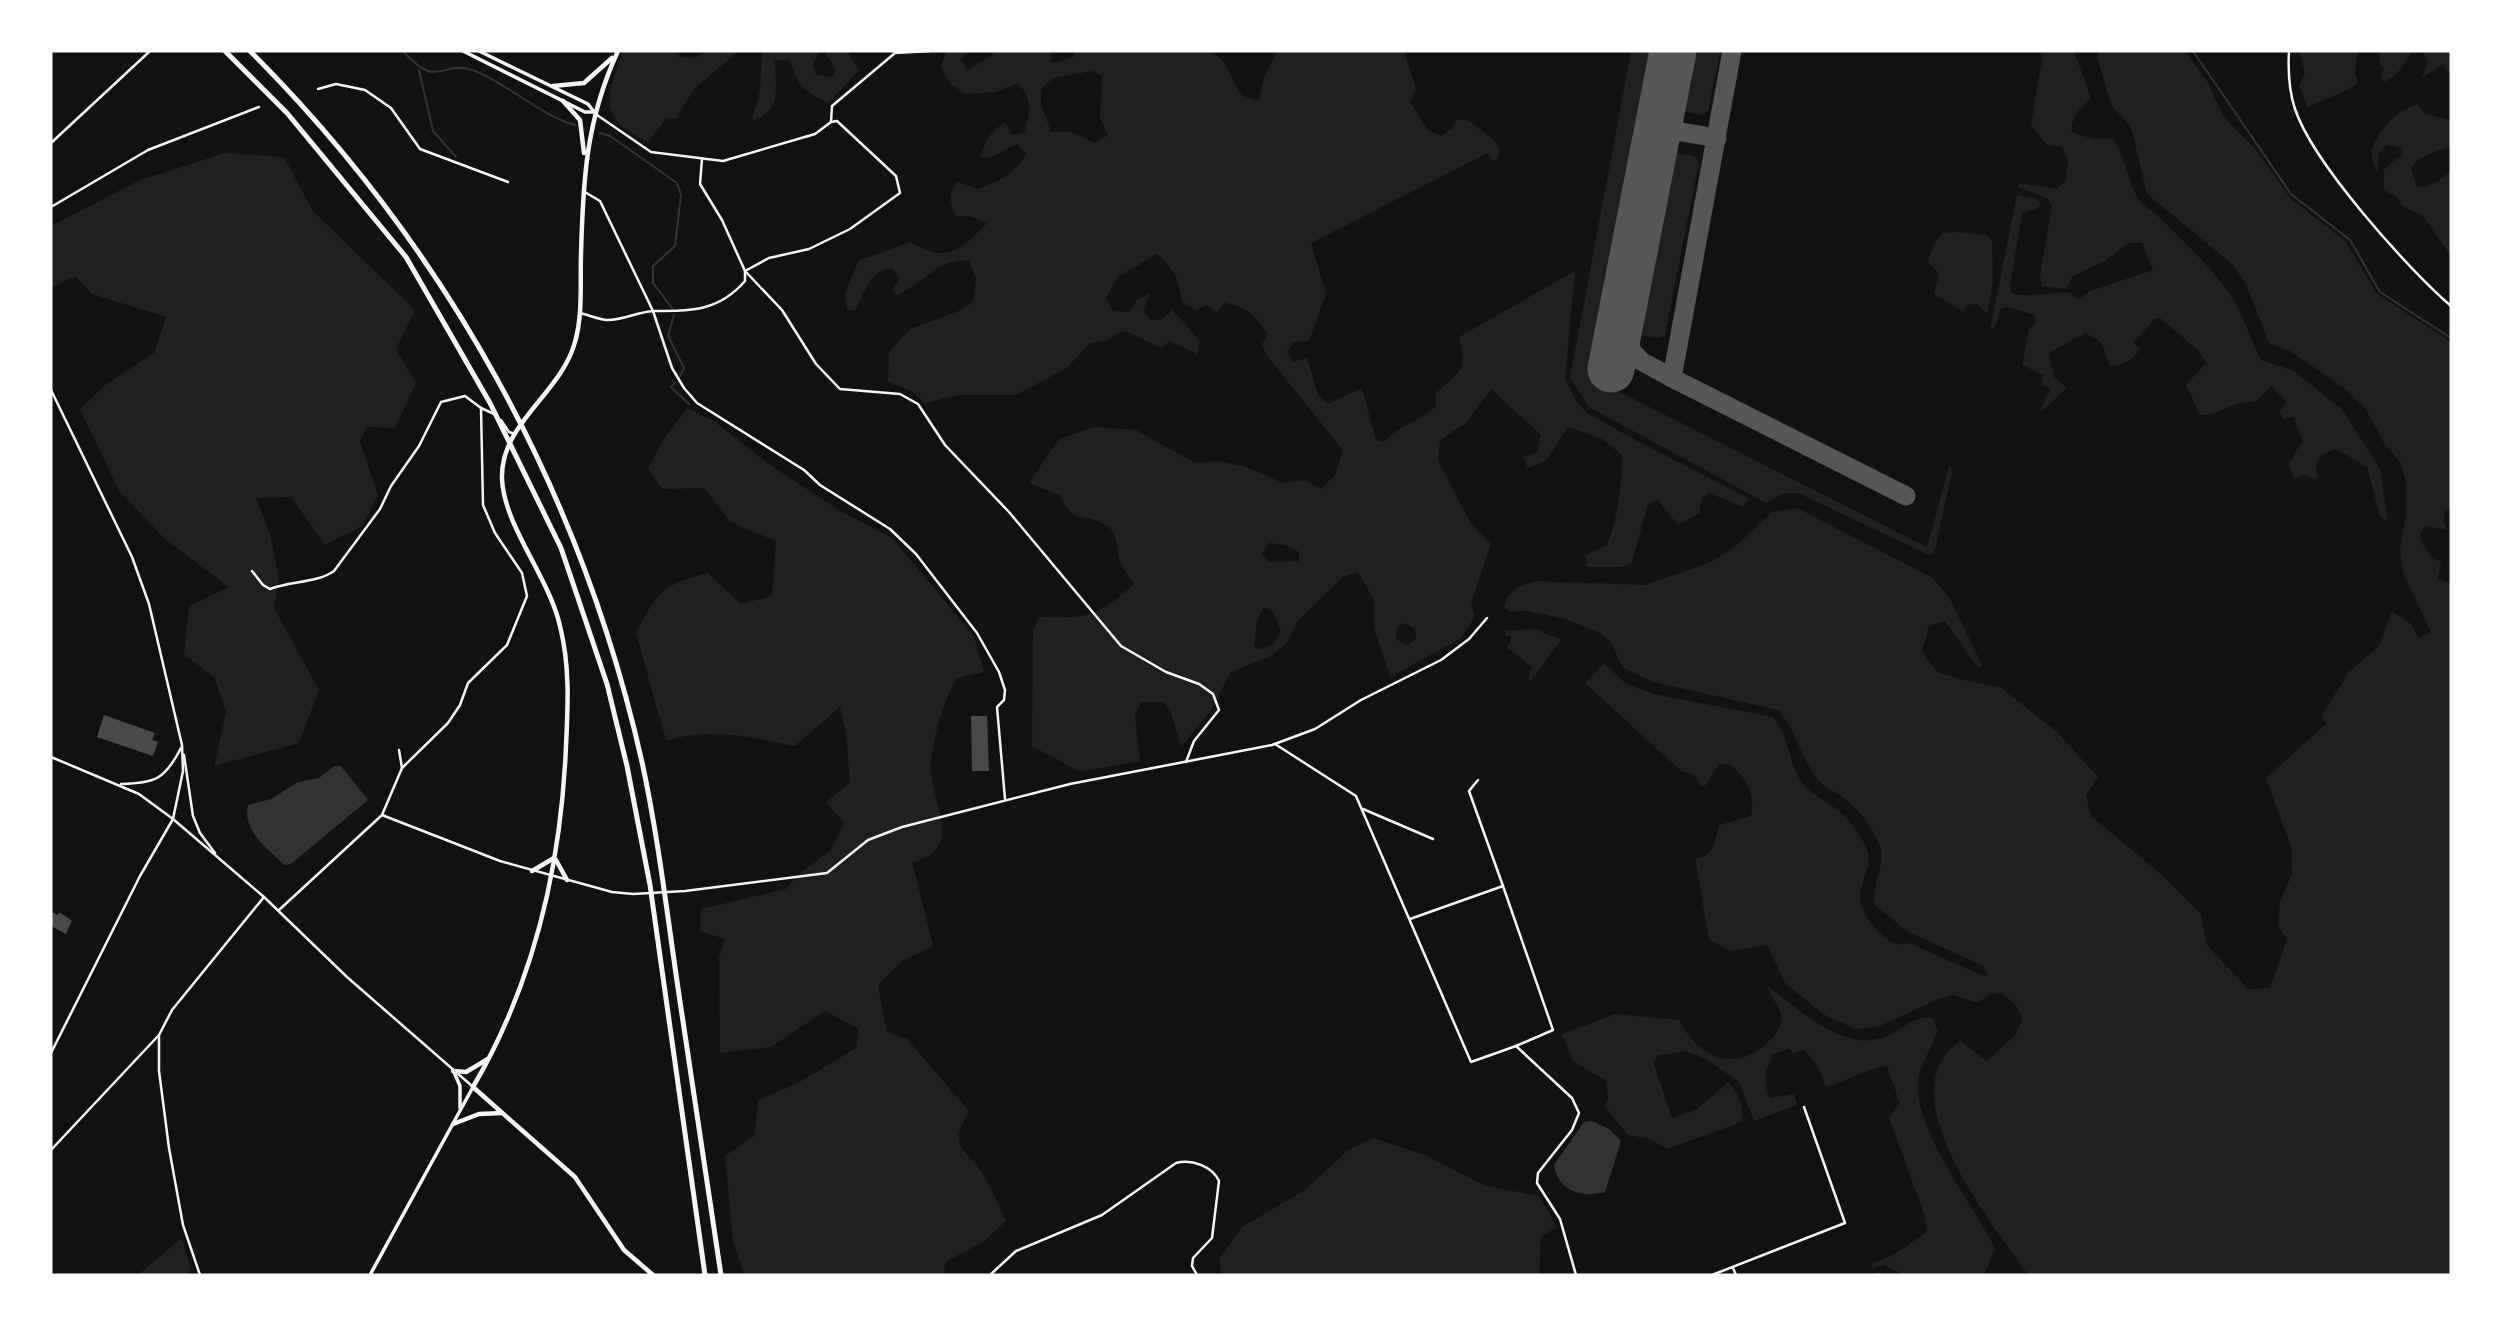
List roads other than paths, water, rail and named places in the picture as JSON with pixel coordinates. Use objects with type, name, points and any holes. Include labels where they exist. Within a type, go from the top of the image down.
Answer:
[{"type":"highway","points":[[225,51],[287,113],[376,217],[406,257],[463,353],[561,548],[607,684],[650,886],[705,1275]]},
{"type":"highway","points":[[250,51],[285,86],[388,207],[469,327],[555,494],[590,582],[619,675],[642,763],[664,885],[721,1275]]},
{"type":"main road","points":[[584,158],[594,113],[617,53]]},
{"type":"main road","points":[[553,86],[584,83],[617,53]]},
{"type":"main road","points":[[563,101],[580,120],[584,158],[580,313],[567,365],[515,434],[502,467],[504,498],[552,597],[568,672],[562,814],[552,876],[532,952],[514,1007],[473,1087],[575,1177],[624,1250],[653,1275]]},
{"type":"main road","points":[[532,870],[555,858]]},
{"type":"main road","points":[[555,858],[567,880]]},
{"type":"main road","points":[[453,1071],[471,1070],[491,1056]]},
{"type":"main road","points":[[453,1124],[479,1114],[502,1112]]},
{"type":"street","points":[[51,143],[150,51]]},
{"type":"street","points":[[463,51],[585,112],[594,113]]},
{"type":"street","points":[[479,51],[587,104],[594,113],[651,152],[723,161],[816,134],[831,122],[837,121],[895,176],[900,193],[850,229],[809,249],[769,258],[744,271]]},
{"type":"street","points":[[831,122],[832,106],[895,53],[930,51]]},
{"type":"street","points":[[2289,51],[2288,69],[2295,110],[2322,161],[2368,218],[2451,306]]},
{"type":"street","points":[[318,89],[336,84],[365,90],[391,108],[420,149],[508,182]]},
{"type":"street","points":[[51,207],[148,150],[259,107]]},
{"type":"street","points":[[580,313],[607,320],[653,311],[678,313],[698,310],[731,296],[745,281],[744,271],[722,220],[700,184],[702,159]]},
{"type":"street","points":[[583,191],[591,193],[600,201],[653,311],[672,368],[697,403],[804,470],[820,485],[890,529],[916,554],[977,633],[999,673],[1005,690],[1004,700],[997,707],[1005,799]]},
{"type":"street","points":[[744,271],[782,310],[816,365],[840,389],[900,394],[918,404],[945,445],[1009,512],[1121,646],[1166,672],[1199,684],[1213,694],[1219,710],[1194,741],[1186,762]]},
{"type":"street","points":[[51,390],[132,557],[149,604],[182,746],[193,816],[217,855]]},
{"type":"street","points":[[253,571],[263,586],[270,589],[294,580],[325,577],[334,571],[380,509],[391,486],[419,446],[441,402],[465,396],[498,416],[509,432],[515,434]]},
{"type":"street","points":[[278,910],[382,814],[402,768],[448,723],[460,705],[468,683],[507,645],[527,596],[522,573],[495,533],[483,505],[481,408]]},
{"type":"street","points":[[382,814],[499,861],[567,880],[634,894],[827,873],[868,840],[902,827],[1005,799],[1275,744],[1331,722],[1361,700],[1441,660],[1469,639],[1487,618]]},
{"type":"street","points":[[1275,744],[1356,796],[1471,1062],[1553,1030],[1469,791],[1478,780]]},
{"type":"street","points":[[118,784],[140,784],[163,776],[170,769],[182,746]]},
{"type":"street","points":[[51,1054],[140,876],[173,819],[183,771],[182,746]]},
{"type":"street","points":[[399,750],[402,768]]},
{"type":"street","points":[[51,757],[118,784],[173,819],[217,855],[347,976],[473,1087],[370,1275]]},
{"type":"street","points":[[1363,809],[1433,839]]},
{"type":"street","points":[[1410,919],[1503,886]]},
{"type":"street","points":[[51,1150],[159,1035],[172,1010],[264,897]]},
{"type":"street","points":[[159,1035],[159,1071],[169,1148],[183,1225],[200,1275]]},
{"type":"street","points":[[1516,1046],[1572,1098],[1579,1113],[1572,1130],[1538,1173],[1537,1183],[1560,1219],[1576,1275]]},
{"type":"street","points":[[453,1071],[460,1086],[460,1110]]},
{"type":"street","points":[[1712,1275],[1845,1223],[1804,1107]]},
{"type":"street","points":[[990,1275],[1016,1251],[1102,1215],[1176,1163],[1186,1160],[1216,1174],[1219,1181],[1212,1238],[1193,1258],[1192,1266],[1197,1275]]},
{"type":"street","points":[[1733,1268],[1736,1275]]},
{"type":"waterway","points":[[403,51],[425,70],[440,72],[464,68],[475,71],[549,114],[575,125]]},
{"type":"waterway","points":[[2193,51],[2291,194],[2350,240],[2380,292],[2451,338]]},
{"type":"waterway","points":[[419,70],[433,131],[456,157]]},
{"type":"waterway","points":[[600,133],[610,136],[677,183],[681,195],[675,246],[653,266],[653,283],[672,308]]},
{"type":"waterway","points":[[674,315],[668,336],[684,368],[680,376]]},
{"type":"waterway","points":[[675,382],[671,387],[689,404]]}]
